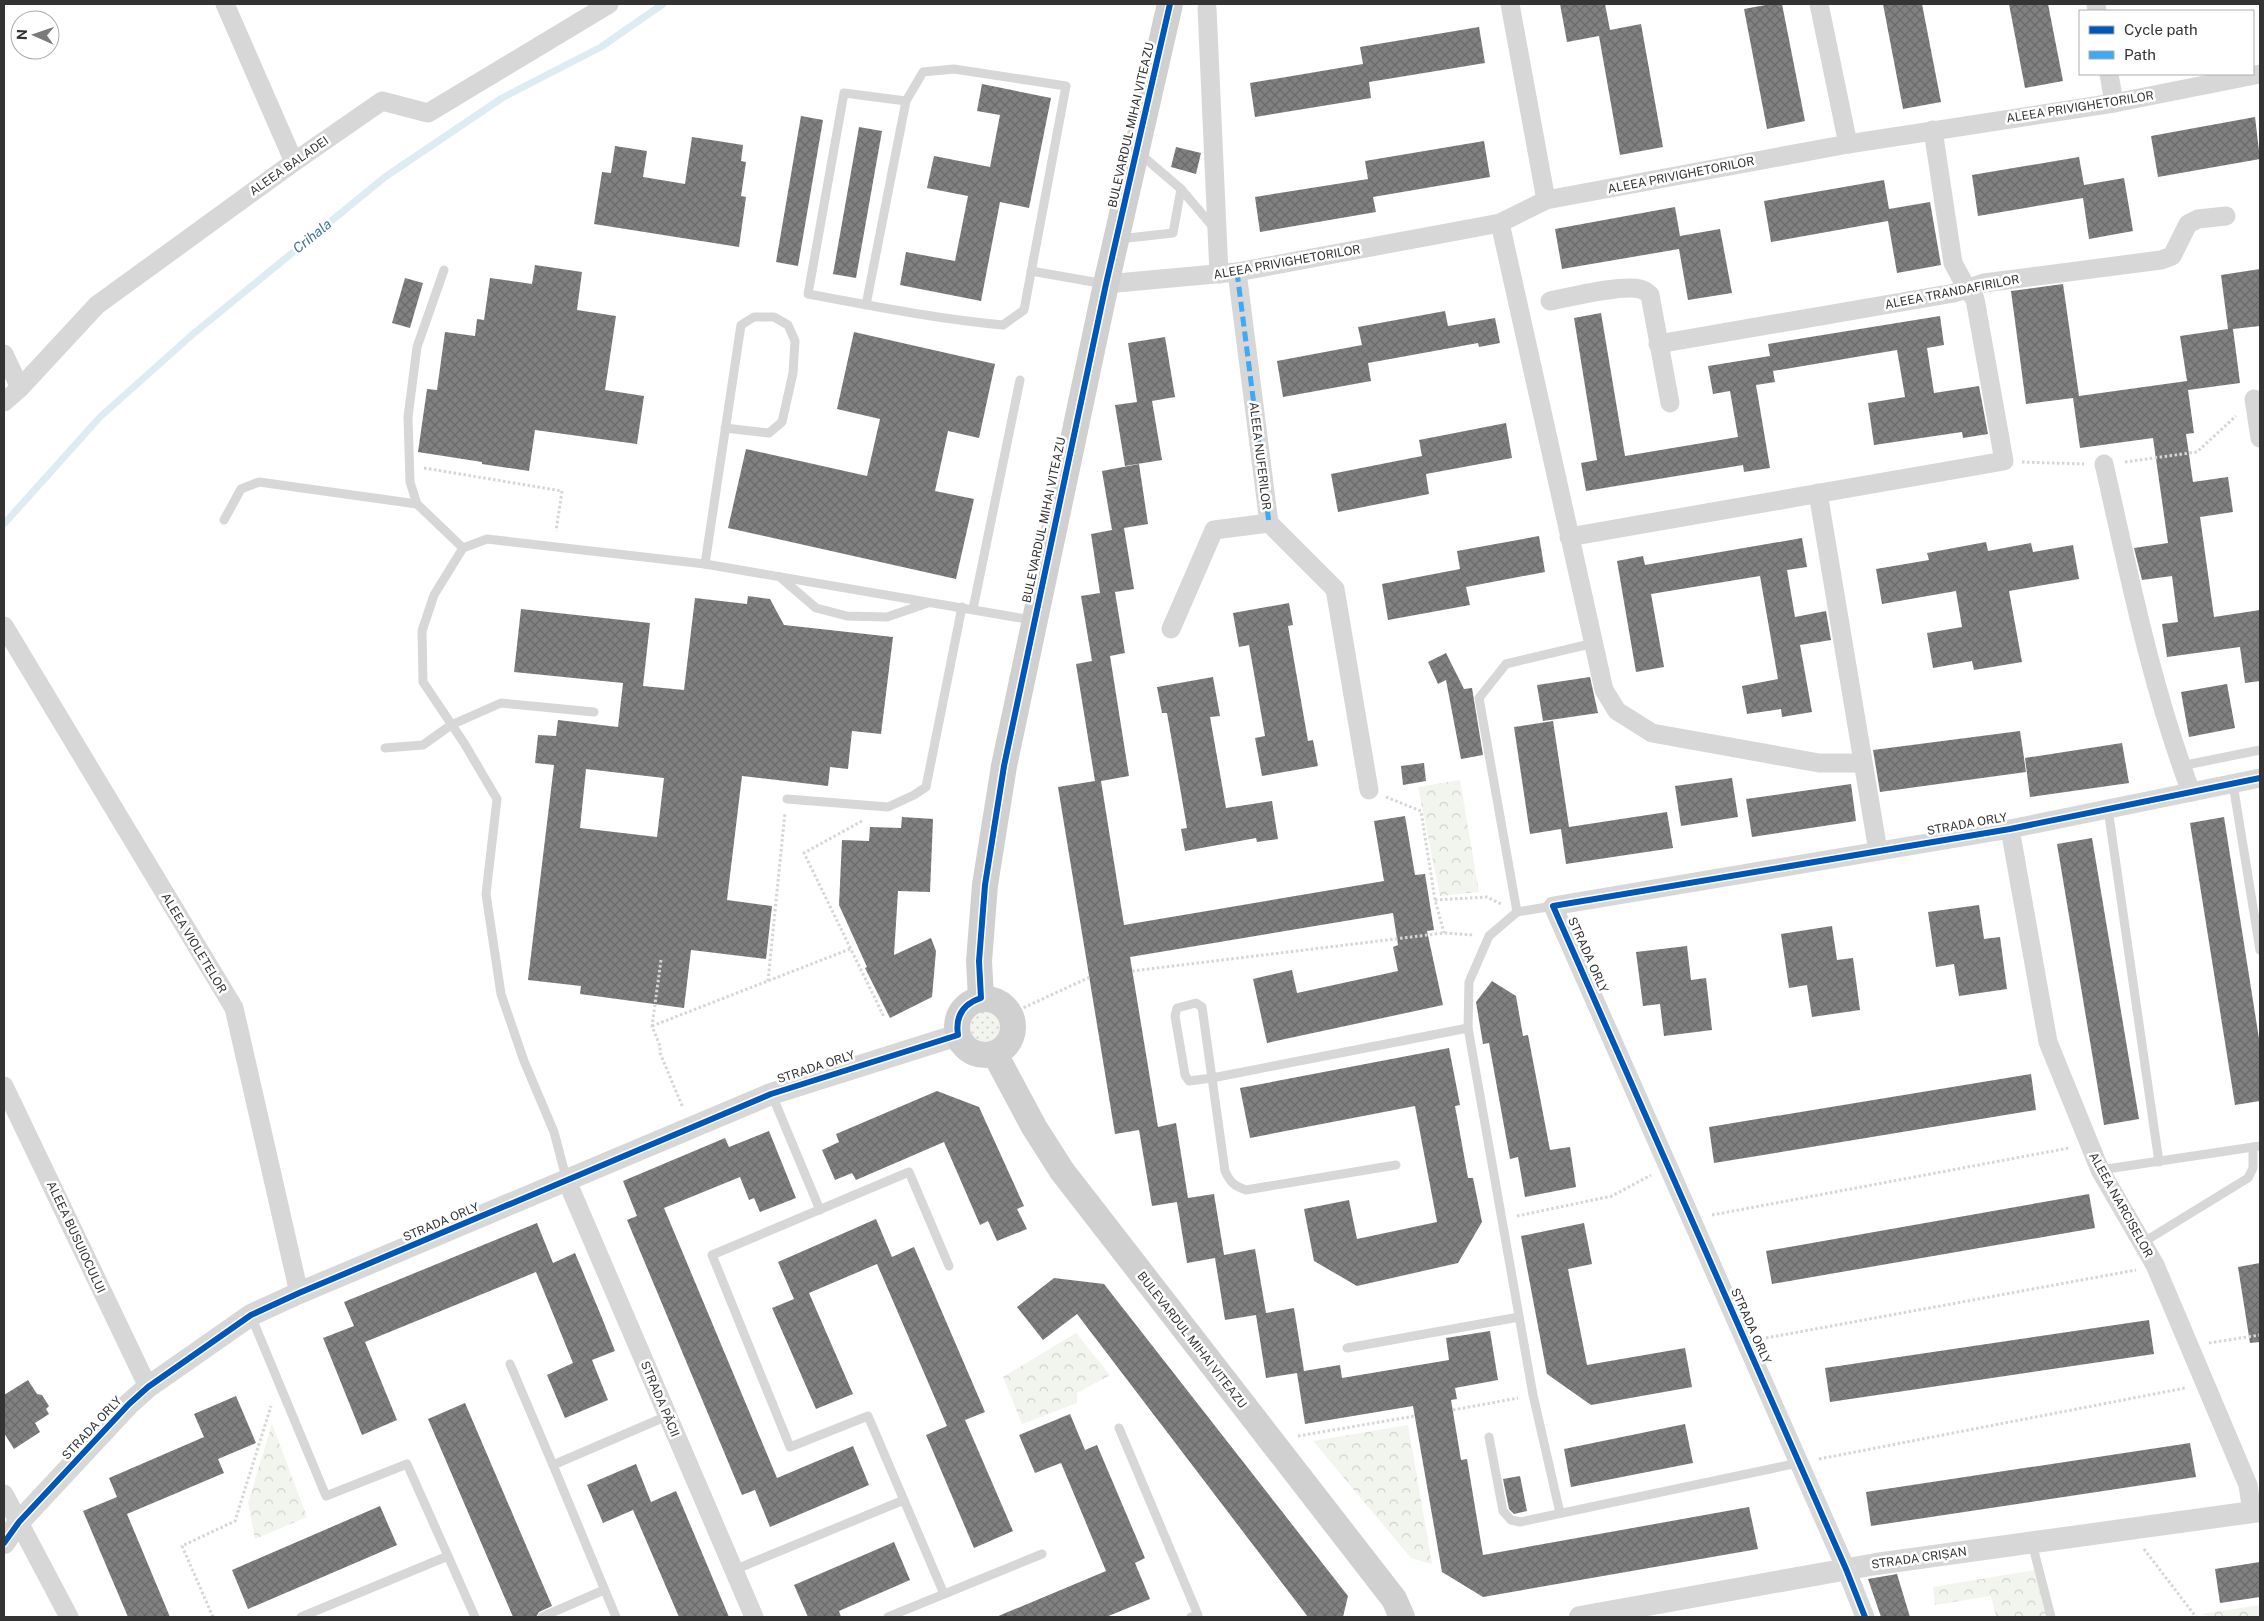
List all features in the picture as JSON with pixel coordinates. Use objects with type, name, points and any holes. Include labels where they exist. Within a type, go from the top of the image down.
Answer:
[{"type":"main road","name":"BULEVARDUL MIHAI VITEAZU","points":[[981,998],[979,961],[981,927],[990,850],[1004,766],[1106,284],[1170,4]]},
{"type":"main road","points":[[981,998],[993,999],[1003,1005],[1010,1014],[1014,1023],[1013,1033],[1003,1049],[995,1054],[987,1056],[972,1052],[961,1042],[956,1027],[961,1011],[973,1001],[981,998]]},
{"type":"main road","name":"BULEVARDUL MIHAI VITEAZU","points":[[995,1054],[1034,1127],[1062,1171],[1394,1599],[1402,1617]]},
{"type":"street","points":[[225,4],[294,162]]},
{"type":"street","name":"ALEEA BALADEI","points":[[4,402],[20,388],[97,305],[294,162],[382,101],[428,113],[609,4]]},
{"type":"street","points":[[1510,4],[1546,200]]},
{"type":"street","points":[[1819,4],[1848,144]]},
{"type":"street","points":[[1207,8],[1218,274]]},
{"type":"street","name":"ALEEA PRIVIGHETORILOR","points":[[1106,284],[1238,272],[1500,224],[1546,200],[1848,144],[2114,103],[2260,74]]},
{"type":"street","points":[[2109,75],[2114,103]]},
{"type":"street","points":[[1569,537],[2004,461],[1975,299],[1967,289],[1953,263],[1933,130]]},
{"type":"street","name":"ALEEA TRANDAFIRILOR","points":[[1658,344],[1967,289],[1984,284],[2161,260],[2172,256],[2188,224],[2198,219],[2226,216]]},
{"type":"street","points":[[1500,224],[1604,690],[1617,711],[1652,733],[1819,763],[1862,763]]},
{"type":"street","name":"ALEEA NUFERILOR","points":[[1238,272],[1269,523],[1335,589],[1369,790]]},
{"type":"street","points":[[1550,301],[1624,288],[1639,288],[1650,295],[1670,403]]},
{"type":"street","points":[[4,354],[20,388]]},
{"type":"street","points":[[2254,399],[2260,438]]},
{"type":"street","points":[[2104,464],[2134,596],[2174,746],[2191,792]]},
{"type":"street","points":[[1818,493],[1878,851]]},
{"type":"street","points":[[1171,630],[1214,530],[1269,523]]},
{"type":"street","name":"ALEEA VIOLETELOR","points":[[4,626],[234,1008],[299,1293]]},
{"type":"street","name":"STRADA ORLY","points":[[1864,1617],[1846,1569],[1554,906],[2010,828],[2260,778]]},
{"type":"street","name":"ALEEA NARCISELOR","points":[[2010,828],[2048,1042],[2100,1170],[2155,1265],[2248,1485],[2256,1511]]},
{"type":"street","name":"STRADA ORLY","points":[[4,1543],[20,1522],[129,1404],[148,1388],[251,1316],[299,1293],[771,1094],[958,1035]]},
{"type":"street","name":"ALEEA BUSUIOCULUI","points":[[4,1086],[148,1388]]},
{"type":"street","name":"STRADA PĂCII","points":[[567,1181],[754,1617]]},
{"type":"street","points":[[4,1494],[69,1617]]},
{"type":"street","name":"STRADA CRIȘAN","points":[[1580,1617],[1846,1569],[2256,1511]]},
{"type":"lane","points":[[866,305],[906,101],[923,72],[954,69],[1066,86],[1024,310],[1003,325],[965,322],[866,305],[808,294],[844,93],[906,101]]},
{"type":"lane","points":[[1136,151],[1182,189],[1217,232]]},
{"type":"lane","points":[[1116,240],[1173,233],[1182,189]]},
{"type":"lane","points":[[444,270],[417,348],[408,417],[410,482],[417,504],[463,548]]},
{"type":"lane","points":[[1031,271],[1106,284]]},
{"type":"lane","points":[[705,564],[725,428],[741,325],[754,317],[774,317],[788,326],[795,341],[792,373],[782,422],[768,433],[725,428]]},
{"type":"lane","points":[[973,609],[1020,380]]},
{"type":"lane","points":[[224,520],[241,489],[259,482],[417,504]]},
{"type":"lane","points":[[567,1181],[554,1132],[524,1061],[501,994],[486,894],[497,799],[464,743],[423,682],[422,630],[434,595],[463,548],[487,539],[705,564],[962,607],[1034,621]]},
{"type":"lane","points":[[780,577],[816,608],[847,616],[887,617],[930,602]]},
{"type":"lane","points":[[787,799],[888,807],[926,787],[962,607]]},
{"type":"lane","points":[[1517,912],[1479,698],[1506,664],[1594,644]]},
{"type":"lane","points":[[385,748],[423,745],[451,725],[501,702],[594,712]]},
{"type":"lane","points":[[2181,766],[2260,750]]},
{"type":"lane","points":[[2233,784],[2260,950]]},
{"type":"lane","points":[[2108,809],[2158,1162]]},
{"type":"lane","points":[[1554,906],[1517,912],[1489,936],[1469,982],[1468,1028],[1533,1395],[1560,1513]]},
{"type":"lane","points":[[1396,1165],[1246,1190],[1238,1188],[1230,1182],[1225,1171],[1212,1078],[1202,1007],[1196,1003],[1181,1006],[1175,1010],[1185,1076],[1189,1081],[1212,1078],[1468,1028]]},
{"type":"lane","points":[[771,1094],[820,1210]]},
{"type":"lane","points":[[2100,1170],[2257,1147],[2253,1168],[2248,1178],[2142,1243]]},
{"type":"lane","points":[[944,1594],[868,1416],[790,1447],[712,1255],[909,1172],[949,1266]]},
{"type":"lane","points":[[251,1316],[326,1496],[407,1464],[475,1617]]},
{"type":"lane","points":[[1347,1348],[1520,1317]]},
{"type":"lane","points":[[510,1364],[616,1617]]},
{"type":"lane","points":[[553,1464],[667,1416]]},
{"type":"lane","points":[[1119,1428],[1198,1615],[1191,1617]]},
{"type":"lane","points":[[1489,1438],[1503,1511],[1511,1520],[1520,1522],[1798,1463]]},
{"type":"lane","points":[[734,1570],[904,1500]]},
{"type":"lane","points":[[2032,1543],[2051,1617]]},
{"type":"lane","points":[[888,1617],[1042,1554]]},
{"type":"lane","points":[[301,1617],[448,1556]]},
{"type":"lane","points":[[542,1617],[604,1590]]},
{"type":"path","points":[[2004,461],[2104,464],[2197,452],[2254,399]]},
{"type":"path","points":[[409,465],[562,490],[554,547]]},
{"type":"path","points":[[1369,790],[1421,811],[1435,900],[1444,933]]},
{"type":"path","points":[[768,981],[787,799]]},
{"type":"path","points":[[884,1017],[804,853],[888,807]]},
{"type":"path","points":[[1435,900],[1487,897],[1517,912]]},
{"type":"path","points":[[1132,971],[1444,933],[1489,936]]},
{"type":"path","points":[[652,1026],[850,949]]},
{"type":"path","points":[[660,960],[652,1026],[660,1046],[660,1053],[691,1127]]},
{"type":"path","points":[[1010,1014],[1090,977]]},
{"type":"path","points":[[1691,1218],[2088,1144]]},
{"type":"path","points":[[1502,1219],[1612,1196],[1668,1166]]},
{"type":"path","points":[[1746,1341],[2118,1274],[2155,1265]]},
{"type":"path","points":[[2190,1347],[2260,1335]]},
{"type":"path","points":[[214,1617],[182,1546],[235,1521],[278,1381]]},
{"type":"path","points":[[1798,1463],[2178,1390],[2204,1381]]},
{"type":"path","points":[[1452,1410],[1533,1395]]},
{"type":"path","points":[[1270,1440],[1415,1416]]},
{"type":"path","points":[[2129,1529],[2196,1617]]},
{"type":"green space","points":[[1460,780],[1479,892],[1440,896],[1418,787]]},
{"type":"green space","points":[[986,1010],[992,1011],[997,1015],[1001,1020],[1001,1032],[997,1037],[992,1041],[986,1042],[980,1041],[975,1037],[971,1032],[970,1026],[971,1020],[975,1015],[980,1011]]},
{"type":"green space","points":[[1076,1333],[1110,1375],[1077,1393],[1077,1403],[1022,1424],[1003,1377]]},
{"type":"green space","points":[[272,1424],[307,1517],[255,1539],[248,1503]]},
{"type":"green space","points":[[1408,1425],[1432,1564],[1411,1558],[1313,1441]]},
{"type":"green space","points":[[2035,1570],[2047,1617],[1996,1617],[1991,1596],[1935,1605],[1933,1587]]},
{"type":"green space","points":[[2260,1605],[2260,1617],[2213,1617],[2201,1614]]},
{"type":"building","points":[[1560,4],[1605,4],[1610,30],[1641,24],[1663,147],[1620,155],[1599,36],[1567,42]]},
{"type":"building","points":[[1782,4],[1805,121],[1767,129],[1744,9]]},
{"type":"building","points":[[1883,4],[1922,4],[1941,102],[1903,109]]},
{"type":"building","points":[[2009,4],[2048,4],[2063,81],[2025,88]]},
{"type":"building","points":[[1479,27],[1485,63],[1369,82],[1371,98],[1255,117],[1250,83],[1363,64],[1360,47]]},
{"type":"building","points":[[982,84],[1051,98],[1029,208],[1000,202],[981,301],[900,285],[906,252],[955,261],[968,196],[927,188],[934,156],[990,167],[1000,115],[977,111]]},
{"type":"building","points":[[801,116],[823,120],[798,266],[776,262]]},
{"type":"building","points":[[2255,117],[2260,159],[2158,177],[2151,136]]},
{"type":"building","points":[[859,127],[882,131],[856,278],[833,274]]},
{"type":"building","points":[[692,137],[743,145],[741,161],[746,162],[741,196],[746,197],[739,247],[594,224],[602,172],[611,173],[615,146],[647,151],[643,177],[685,184]]},
{"type":"building","points":[[1484,141],[1490,177],[1373,197],[1376,212],[1260,232],[1255,197],[1368,179],[1365,161]]},
{"type":"building","points":[[1176,147],[1201,153],[1196,174],[1171,167]]},
{"type":"building","points":[[2079,157],[2084,185],[2124,178],[2133,231],[2089,239],[2083,198],[1978,216],[1972,175]]},
{"type":"building","points":[[1884,180],[1889,209],[1930,202],[1941,265],[1897,273],[1888,221],[1771,242],[1764,201]]},
{"type":"building","points":[[1675,207],[1680,236],[1720,229],[1732,293],[1688,300],[1679,249],[1562,269],[1555,229]]},
{"type":"building","points":[[535,265],[582,272],[577,310],[616,316],[605,390],[644,396],[637,444],[535,430],[529,471],[418,452],[427,389],[437,390],[445,332],[475,336],[477,319],[484,320],[490,278],[532,284]]},
{"type":"building","points":[[2260,269],[2260,326],[2233,329],[2240,383],[2188,390],[2194,433],[2186,434],[2193,482],[2228,477],[2233,512],[2200,517],[2214,617],[2260,610],[2260,681],[2245,683],[2240,647],[2167,657],[2162,624],[2178,622],[2172,576],[2142,580],[2134,548],[2168,543],[2153,438],[2080,448],[2073,398],[2026,404],[2011,291],[2063,284],[2079,396],[2187,381],[2180,336],[2228,329],[2221,275]]},
{"type":"building","points":[[405,278],[423,283],[410,328],[392,323]]},
{"type":"building","points":[[1445,311],[1448,326],[1495,318],[1500,343],[1479,347],[1478,343],[1368,363],[1371,381],[1283,397],[1277,361],[1362,345],[1358,327]]},
{"type":"building","points":[[1601,313],[1625,456],[1738,437],[1730,391],[1713,394],[1708,366],[1770,356],[1768,344],[1940,316],[1944,345],[1927,348],[1934,393],[1979,386],[1988,434],[1963,438],[1962,432],[1874,445],[1868,403],[1905,397],[1897,350],[1773,371],[1775,382],[1756,385],[1770,468],[1744,472],[1743,465],[1586,491],[1581,463],[1597,460],[1574,318]]},
{"type":"building","points":[[854,332],[995,364],[979,438],[948,431],[935,491],[974,499],[956,579],[728,528],[746,449],[867,476],[880,419],[837,409]]},
{"type":"building","points":[[1165,337],[1175,397],[1152,401],[1162,460],[1125,466],[1115,405],[1137,402],[1128,343]]},
{"type":"building","points":[[1506,423],[1512,458],[1426,474],[1429,494],[1338,512],[1331,474],[1422,456],[1419,440]]},
{"type":"building","points":[[1139,464],[1148,524],[1124,528],[1134,589],[1115,592],[1125,653],[1110,656],[1129,776],[1101,781],[1124,925],[1384,881],[1374,821],[1405,816],[1415,875],[1425,874],[1434,930],[1427,931],[1443,1005],[1267,1043],[1253,979],[1292,970],[1297,993],[1398,971],[1393,947],[1398,945],[1393,913],[1130,957],[1158,1127],[1176,1123],[1188,1198],[1214,1194],[1224,1255],[1255,1249],[1266,1313],[1294,1308],[1304,1371],[1340,1365],[1342,1378],[1449,1360],[1446,1338],[1490,1331],[1498,1380],[1455,1388],[1457,1399],[1451,1400],[1461,1460],[1467,1459],[1483,1555],[1749,1507],[1758,1549],[1483,1597],[1442,1572],[1413,1406],[1305,1424],[1297,1373],[1266,1378],[1256,1315],[1225,1320],[1215,1258],[1187,1263],[1177,1202],[1152,1206],[1139,1130],[1115,1134],[1058,787],[1095,781],[1076,664],[1092,661],[1081,596],[1100,593],[1091,534],[1112,530],[1102,471]]},
{"type":"building","points":[[1539,536],[1545,572],[1466,587],[1470,605],[1388,620],[1382,584],[1460,569],[1457,551]]},
{"type":"building","points":[[1802,538],[1807,567],[1787,570],[1795,617],[1826,611],[1831,640],[1800,645],[1812,712],[1782,717],[1781,709],[1747,714],[1742,686],[1778,679],[1760,576],[1651,594],[1664,667],[1636,672],[1617,561],[1643,556],[1645,565]]},
{"type":"building","points":[[1986,542],[1988,551],[2031,543],[2033,552],[2073,545],[2079,579],[2009,591],[2022,662],[1974,670],[1972,661],[1933,668],[1927,633],[1962,627],[1956,591],[1882,604],[1876,569],[1929,560],[1927,553]]},
{"type":"building","points":[[748,596],[770,599],[784,625],[893,637],[881,734],[852,731],[848,769],[830,767],[828,786],[742,776],[727,900],[772,906],[766,959],[691,950],[684,1008],[580,994],[581,986],[528,980],[554,765],[535,763],[538,735],[556,736],[558,720],[618,727],[623,683],[514,672],[521,609],[650,623],[643,686],[684,690],[695,598],[747,604]],"holes":[[[586,769],[664,778],[657,837],[580,828]]]},
{"type":"building","points":[[1289,603],[1293,625],[1288,626],[1308,741],[1313,740],[1318,766],[1262,776],[1255,738],[1265,736],[1249,645],[1239,647],[1233,613]]},
{"type":"building","points":[[1446,653],[1464,689],[1472,688],[1483,755],[1461,759],[1446,680],[1438,684],[1428,662]]},
{"type":"building","points":[[1213,677],[1220,716],[1210,717],[1226,808],[1272,801],[1278,839],[1257,842],[1256,838],[1185,851],[1181,829],[1187,828],[1167,713],[1162,713],[1157,687]]},
{"type":"building","points":[[1590,677],[1598,713],[1543,721],[1537,685]]},
{"type":"building","points":[[2227,684],[2235,728],[2189,737],[2181,692]]},
{"type":"building","points":[[1553,721],[1569,827],[1667,812],[1673,848],[1566,864],[1561,829],[1530,834],[1514,727]]},
{"type":"building","points":[[2020,731],[2026,772],[1880,792],[1873,750]]},
{"type":"building","points":[[2122,743],[2129,783],[2030,797],[2025,758]]},
{"type":"building","points":[[1424,763],[1426,781],[1403,785],[1401,766]]},
{"type":"building","points":[[1732,778],[1738,817],[1681,826],[1675,786]]},
{"type":"building","points":[[1851,784],[1856,821],[1752,837],[1746,799]]},
{"type":"building","points":[[902,817],[933,819],[930,892],[898,891],[894,955],[931,938],[936,951],[932,997],[890,1018],[865,968],[867,967],[839,905],[842,840],[869,841],[870,827],[901,828]]},
{"type":"building","points":[[2224,817],[2260,1045],[2260,1101],[2235,1105],[2190,823]]},
{"type":"building","points":[[2092,838],[2139,1119],[2104,1125],[2057,844]]},
{"type":"building","points":[[1979,905],[1984,939],[2000,937],[2007,989],[1959,996],[1954,964],[1936,967],[1928,912]]},
{"type":"building","points":[[1832,926],[1837,960],[1853,958],[1860,1010],[1812,1017],[1807,985],[1789,988],[1781,934]]},
{"type":"building","points":[[1687,946],[1691,980],[1706,978],[1712,1030],[1664,1036],[1660,1004],[1643,1006],[1636,952]]},
{"type":"building","points":[[1492,981],[1516,996],[1523,1036],[1528,1035],[1550,1150],[1570,1147],[1576,1187],[1525,1197],[1518,1157],[1510,1159],[1489,1043],[1483,1044],[1476,1002]]},
{"type":"building","points":[[1449,1048],[1460,1105],[1455,1106],[1468,1178],[1473,1178],[1482,1222],[1458,1263],[1357,1286],[1314,1261],[1304,1209],[1349,1200],[1357,1239],[1437,1222],[1415,1106],[1250,1138],[1240,1088]]},
{"type":"building","points":[[2031,1074],[2036,1110],[1714,1163],[1709,1127]]},
{"type":"building","points":[[937,1091],[979,1107],[1024,1206],[1017,1209],[1027,1229],[997,1241],[988,1221],[980,1225],[944,1142],[856,1180],[852,1173],[835,1180],[822,1150],[839,1142],[836,1134]]},
{"type":"building","points":[[769,1131],[796,1198],[760,1212],[754,1198],[749,1200],[740,1177],[664,1208],[777,1478],[853,1446],[869,1485],[770,1527],[755,1490],[742,1495],[627,1220],[637,1216],[623,1181],[725,1138],[729,1147]]},
{"type":"building","points":[[2089,1194],[2095,1228],[1772,1284],[1766,1251]]},
{"type":"building","points":[[876,1219],[892,1257],[914,1247],[985,1412],[965,1420],[1013,1531],[974,1548],[926,1435],[947,1426],[877,1264],[809,1293],[853,1394],[816,1409],[772,1308],[794,1299],[778,1262]]},
{"type":"building","points":[[537,1223],[553,1263],[575,1253],[602,1318],[615,1351],[592,1360],[608,1400],[565,1418],[547,1375],[573,1363],[536,1272],[365,1342],[397,1420],[362,1435],[323,1338],[354,1326],[344,1302]]},
{"type":"building","points":[[1584,1223],[1592,1264],[1568,1269],[1587,1365],[1685,1348],[1692,1387],[1591,1405],[1547,1374],[1521,1236]]},
{"type":"building","points":[[2260,1263],[2260,1342],[2250,1343],[2238,1267]]},
{"type":"building","points":[[1054,1278],[1104,1284],[1348,1596],[1343,1617],[1308,1617],[1077,1314],[1043,1340],[1017,1307]]},
{"type":"building","points":[[2149,1320],[2154,1354],[1830,1402],[1825,1368]]},
{"type":"building","points":[[28,1380],[37,1394],[42,1395],[49,1406],[46,1409],[49,1414],[35,1423],[40,1432],[14,1449],[4,1433],[4,1395]]},
{"type":"building","points":[[236,1396],[256,1443],[218,1459],[224,1473],[127,1514],[170,1617],[128,1617],[83,1511],[117,1497],[109,1478],[204,1437],[194,1414]]},
{"type":"building","points":[[465,1403],[552,1606],[539,1612],[536,1617],[513,1617],[428,1419]]},
{"type":"building","points":[[1070,1414],[1085,1450],[1097,1445],[1145,1558],[1135,1563],[1150,1599],[1106,1617],[996,1617],[1106,1571],[1061,1463],[1035,1473],[1019,1435]]},
{"type":"building","points":[[1685,1424],[1693,1463],[1571,1487],[1564,1449]]},
{"type":"building","points":[[2190,1443],[2196,1477],[1871,1526],[1866,1492]]},
{"type":"building","points":[[636,1464],[651,1502],[676,1491],[729,1617],[679,1617],[633,1510],[603,1523],[587,1485]]},
{"type":"building","points":[[1520,1476],[1527,1511],[1514,1514],[1509,1509],[1503,1479]]},
{"type":"building","points":[[380,1506],[397,1545],[248,1609],[232,1570]]},
{"type":"building","points":[[894,1542],[910,1580],[839,1611],[841,1617],[808,1617],[794,1585]]},
{"type":"building","points":[[2260,1562],[2260,1597],[2220,1603],[2215,1569]]},
{"type":"building","points":[[1897,1574],[1910,1617],[1881,1617],[1868,1579]]},
{"type":"waterway","name":"Crihala","points":[[4,524],[100,417],[193,334],[385,177],[502,98],[601,47],[663,4]]},
{"type":"marked path","points":[[1237,272],[1269,523]]},
{"type":"cycle path","points":[[4,1543],[19,1522],[129,1404],[148,1387],[251,1315],[771,1094],[958,1035],[959,1017],[965,1007],[981,998],[979,961],[985,885],[1004,766],[1106,284],[1170,4]]},
{"type":"cycle path","points":[[1865,1617],[1846,1569],[1553,906],[2010,829],[2260,778]]}]
